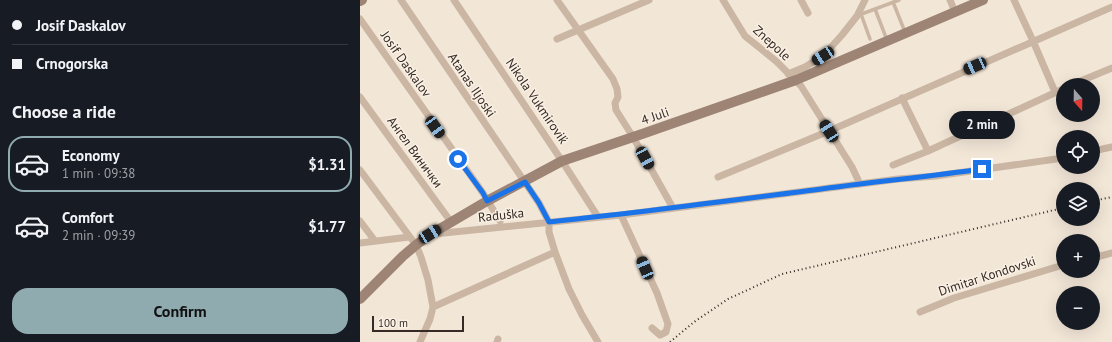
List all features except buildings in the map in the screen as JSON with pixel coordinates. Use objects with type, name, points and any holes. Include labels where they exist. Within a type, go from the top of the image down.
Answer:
[{"type":"street","name":"Atanas Iljoski","points":[[401,0],[539,203],[549,222],[549,232],[569,289],[598,342]]},
{"type":"street","name":"Nikola Vukmiroviḱ","points":[[454,0],[598,217]]},
{"type":"street","points":[[557,0],[613,79],[618,96],[615,103],[616,110],[633,136],[673,208]]},
{"type":"street","points":[[557,39],[649,0]]},
{"type":"street","name":"Znepole","points":[[723,0],[745,36],[776,61],[792,77],[852,167],[860,184]]},
{"type":"street","points":[[801,0],[808,12]]},
{"type":"street","points":[[792,77],[823,56],[859,15],[865,0]]},
{"type":"street","points":[[950,0],[955,12]]},
{"type":"street","name":"4 Juli","points":[[360,299],[413,241],[430,234],[487,201],[562,161],[633,136],[652,131],[887,41],[983,0]]},
{"type":"street","points":[[893,165],[928,151],[1055,92],[1034,41],[1014,0]]},
{"type":"street","points":[[718,177],[829,131],[1112,7]]},
{"type":"street","name":"Josif Daskalov","points":[[360,19],[483,193],[500,221]]},
{"type":"street","points":[[1088,78],[1112,68]]},
{"type":"street","name":"Ангел Винички","points":[[360,97],[451,222]]},
{"type":"street","points":[[902,98],[928,151]]},
{"type":"street","points":[[1100,149],[1112,146]]},
{"type":"street","name":"Raduška","points":[[430,234],[621,215],[860,184],[936,176],[1056,159]]},
{"type":"street","points":[[360,170],[413,241],[421,257],[428,280],[433,306],[430,319],[420,342]]},
{"type":"street","points":[[621,215],[657,293],[668,324],[666,332],[660,335],[652,328]]},
{"type":"street","points":[[360,221],[375,242]]},
{"type":"street","points":[[360,243],[413,241]]},
{"type":"street","points":[[433,306],[555,252]]},
{"type":"street","points":[[1100,256],[1112,253]]},
{"type":"street","name":"Dimitar Kondovski","points":[[920,312],[954,298],[1056,267]]},
{"type":"lane","points":[[870,39],[859,15],[899,0]]},
{"type":"lane","points":[[893,2],[905,33]]},
{"type":"lane","points":[[875,9],[887,41]]},
{"type":"railway","points":[[1100,200],[1112,197]]},
{"type":"railway","points":[[670,342],[694,322],[728,299],[782,274],[1056,210]]},
{"type":"route","points":[[458,159],[483,193],[487,201],[525,182],[539,203],[549,222],[621,215],[982,169]]}]
